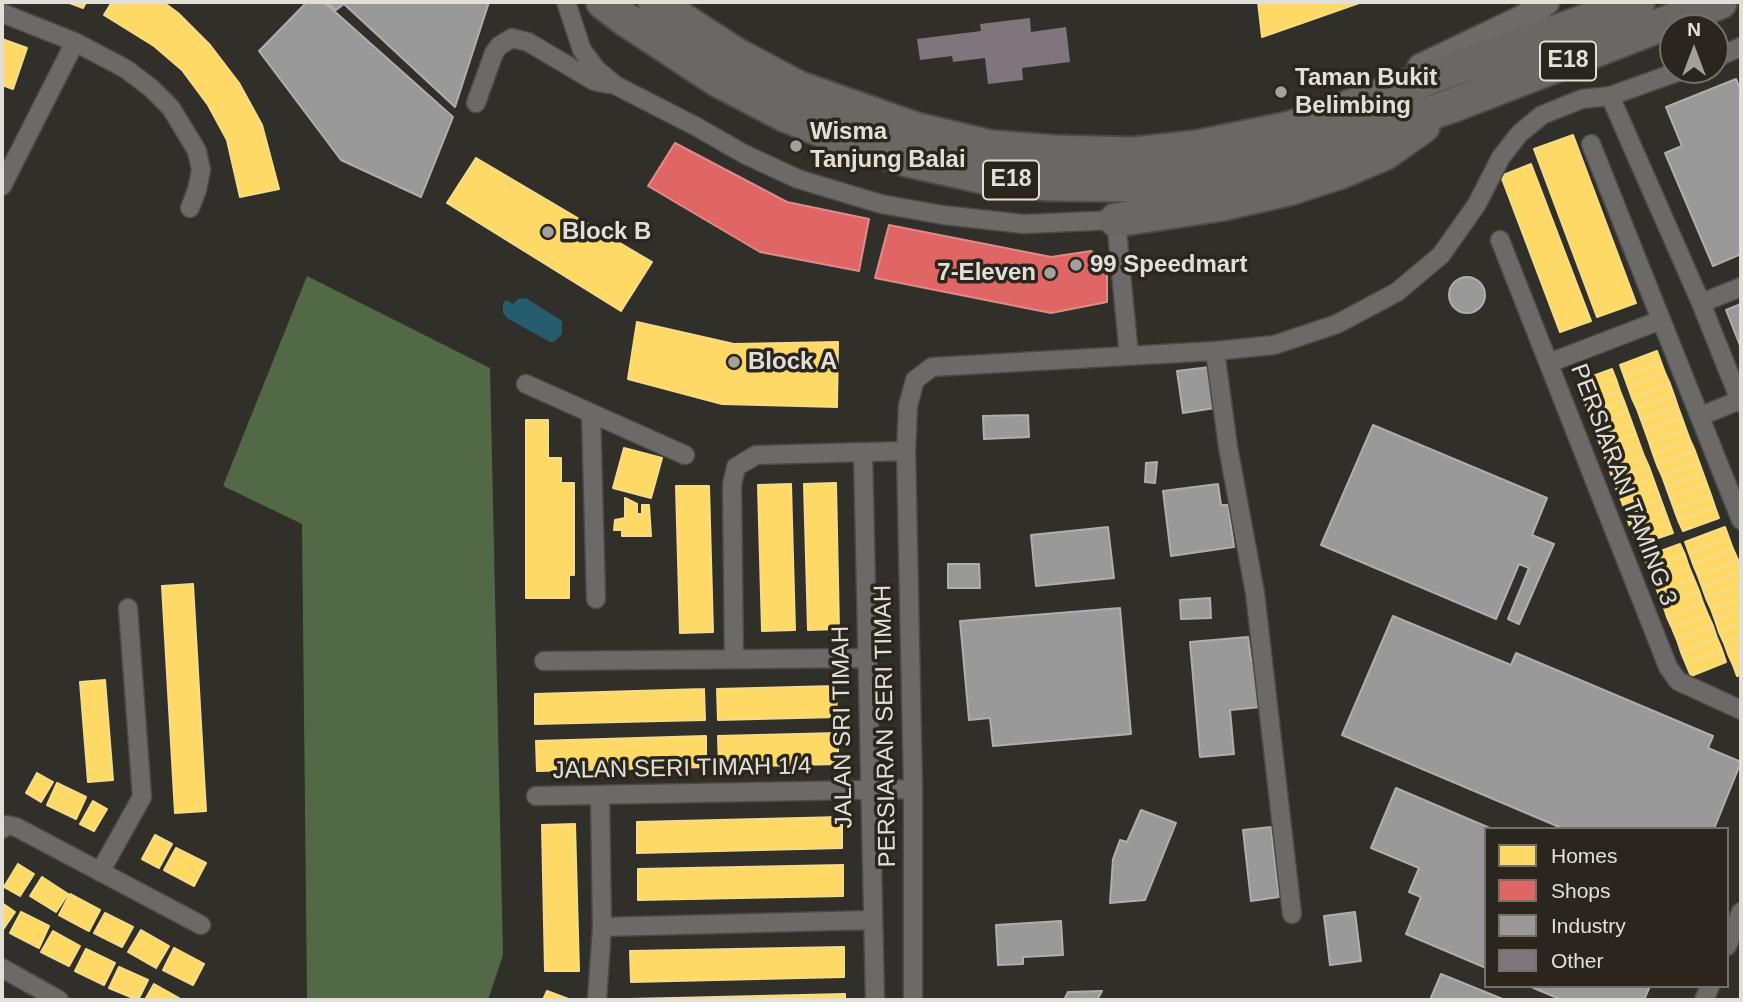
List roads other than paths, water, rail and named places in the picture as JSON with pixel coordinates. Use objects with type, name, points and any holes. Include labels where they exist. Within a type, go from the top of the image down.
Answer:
[{"type":"highway","name":"E18","points":[[603,2],[718,80],[785,115],[851,142],[907,160],[984,177],[1049,184],[1137,185],[1206,177],[1302,156],[1451,106],[1720,2]]},
{"type":"highway","name":"E18","points":[[655,2],[734,54],[799,88],[915,129],[990,146],[1054,152],[1134,154],[1198,147],[1291,128],[1638,2]]},
{"type":"highway","points":[[1116,220],[1235,201],[1288,189],[1340,172],[1385,153],[1451,106]]},
{"type":"main road","points":[[1372,99],[1424,65],[1526,17],[1546,2]]},
{"type":"street","points":[[566,2],[582,50],[596,69],[615,85],[744,154],[798,179],[881,204],[943,215],[1024,224],[1116,220],[1129,356]]},
{"type":"street","points":[[2,13],[75,43],[126,69],[171,108],[197,151],[201,170],[190,208]]},
{"type":"street","points":[[549,54],[564,51],[573,43],[577,32]]},
{"type":"street","points":[[476,103],[494,53],[499,46],[512,38],[528,42],[594,81],[615,85]]},
{"type":"street","points":[[2,186],[75,43]]},
{"type":"street","name":"PERSIARAN SERI TIMAH","points":[[913,1000],[913,789],[906,451],[908,406],[915,380],[932,367],[1216,352],[1274,345],[1337,324],[1396,292],[1441,255],[1477,204],[1502,157],[1520,133],[1542,115],[1582,100],[1610,96],[1659,79]]},
{"type":"street","points":[[1610,96],[1741,401],[1701,416]]},
{"type":"street","points":[[1591,144],[1741,520]]},
{"type":"street","name":"PERSIARAN TAMING 3","points":[[1500,240],[1668,667],[1678,681],[1741,710]]},
{"type":"street","points":[[1701,303],[1741,287]]},
{"type":"street","points":[[1549,363],[1661,320]]},
{"type":"street","points":[[1216,352],[1228,447],[1255,593],[1292,914]]},
{"type":"street","points":[[526,384],[685,455]]},
{"type":"street","points":[[591,414],[596,599]]},
{"type":"street","points":[[734,659],[732,485],[736,467],[756,455],[906,451]]},
{"type":"street","name":"JALAN SRI TIMAH","points":[[863,452],[875,1000]]},
{"type":"street","points":[[100,872],[142,797],[128,608]]},
{"type":"street","points":[[544,661],[866,658]]},
{"type":"street","name":"JALAN SERI TIMAH 1/4","points":[[536,796],[913,789]]},
{"type":"street","points":[[597,1000],[602,927],[600,795]]},
{"type":"street","points":[[5,827],[100,872],[201,925]]},
{"type":"street","points":[[1729,941],[1741,912]]},
{"type":"street","points":[[602,927],[873,920]]},
{"type":"street","points":[[2,968],[60,1000]]},
{"type":"water","points":[[526,298],[562,321],[562,334],[554,342],[507,318],[503,313],[506,300],[513,304],[518,299]]},
{"type":"place","name":"Taman Bukit Belimbing","points":[[1281,92]]},
{"type":"place","name":"Wisma Tanjung Balai","points":[[796,146]]},
{"type":"place","name":"Block B","points":[[548,232]]},
{"type":"place","name":"99 Speedmart","points":[[1076,265]]},
{"type":"place","name":"7-Eleven","points":[[1050,273]]},
{"type":"place","name":"Block A","points":[[734,362]]}]
